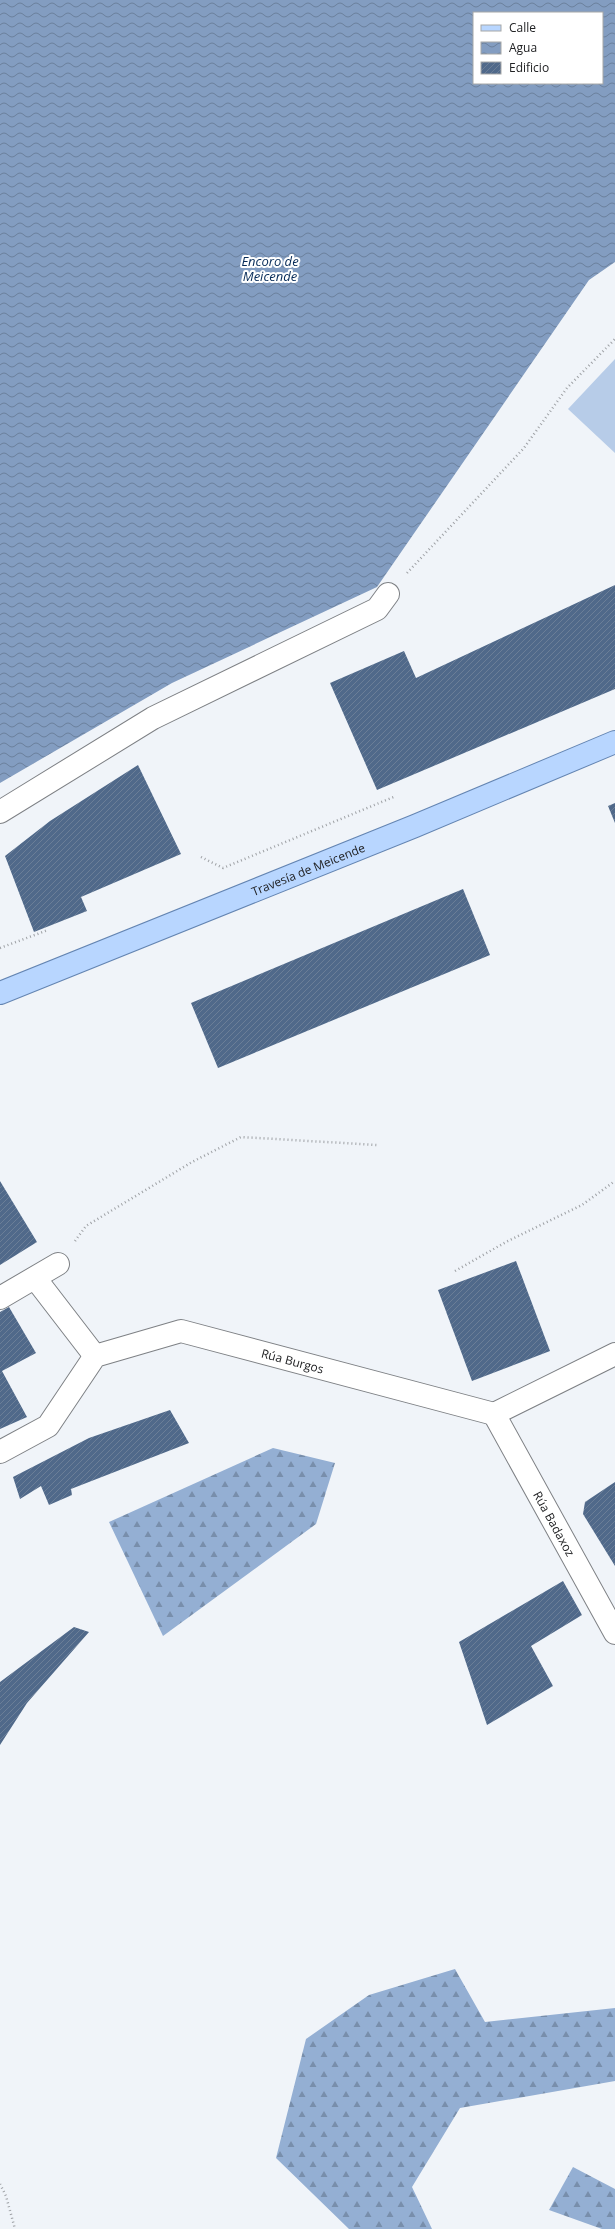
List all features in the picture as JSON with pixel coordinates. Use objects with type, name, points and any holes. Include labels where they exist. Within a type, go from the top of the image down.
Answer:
[{"type":"main road","name":"Travesía de Meicende","points":[[0,993],[415,826],[615,742]]},
{"type":"street","points":[[0,812],[153,718],[377,609],[388,594]]},
{"type":"street","points":[[0,1298],[58,1264]]},
{"type":"street","points":[[0,1452],[48,1426],[95,1356],[35,1278]]},
{"type":"street","name":"Rúa Burgos","points":[[95,1356],[181,1331],[494,1414]]},
{"type":"street","points":[[494,1414],[615,1354]]},
{"type":"street","name":"Rúa Badaxoz","points":[[494,1414],[615,1633]]},
{"type":"path","points":[[388,594],[524,448],[566,388],[615,339]]},
{"type":"path","points":[[200,857],[223,868],[396,796]]},
{"type":"path","points":[[0,948],[48,930]]},
{"type":"path","points":[[58,1264],[86,1226],[192,1162],[241,1137],[377,1145]]},
{"type":"path","points":[[455,1271],[506,1242],[582,1205],[615,1181]]},
{"type":"path","points":[[0,2184],[6,2196],[15,2229]]},
{"type":"green space","points":[[273,1448],[335,1463],[316,1524],[163,1636],[109,1522]]},
{"type":"green space","points":[[455,1969],[485,2022],[615,2008],[615,2081],[460,2108],[412,2187],[432,2229],[349,2229],[276,2158],[306,2039],[369,1995]]},
{"type":"green space","points":[[573,2167],[615,2189],[615,2229],[602,2229],[549,2210]]},
{"type":"shaded area","points":[[615,359],[615,453],[568,409]]},
{"type":"water","name":"Encoro de Meicende","points":[[0,0],[615,0],[615,262],[589,280],[377,587],[172,683],[0,783]]},
{"type":"building","points":[[615,585],[615,689],[377,790],[330,683],[404,651],[416,678]]},
{"type":"building","points":[[138,765],[181,854],[81,897],[87,911],[34,932],[5,856],[50,821]]},
{"type":"building","points":[[615,803],[615,823],[608,806]]},
{"type":"building","points":[[463,889],[490,955],[218,1068],[191,1003]]},
{"type":"building","points":[[0,1181],[37,1242],[0,1265]]},
{"type":"building","points":[[516,1261],[550,1351],[472,1381],[438,1290]]},
{"type":"building","points":[[9,1307],[36,1353],[2,1371],[27,1417],[0,1429],[0,1312]]},
{"type":"building","points":[[170,1410],[189,1443],[71,1489],[72,1495],[49,1505],[41,1486],[20,1499],[13,1477],[89,1438]]},
{"type":"building","points":[[615,1482],[615,1566],[583,1514],[585,1502]]},
{"type":"building","points":[[563,1581],[582,1615],[531,1646],[553,1686],[487,1725],[459,1642]]},
{"type":"building","points":[[74,1627],[89,1632],[27,1703],[0,1745],[0,1682]]}]
